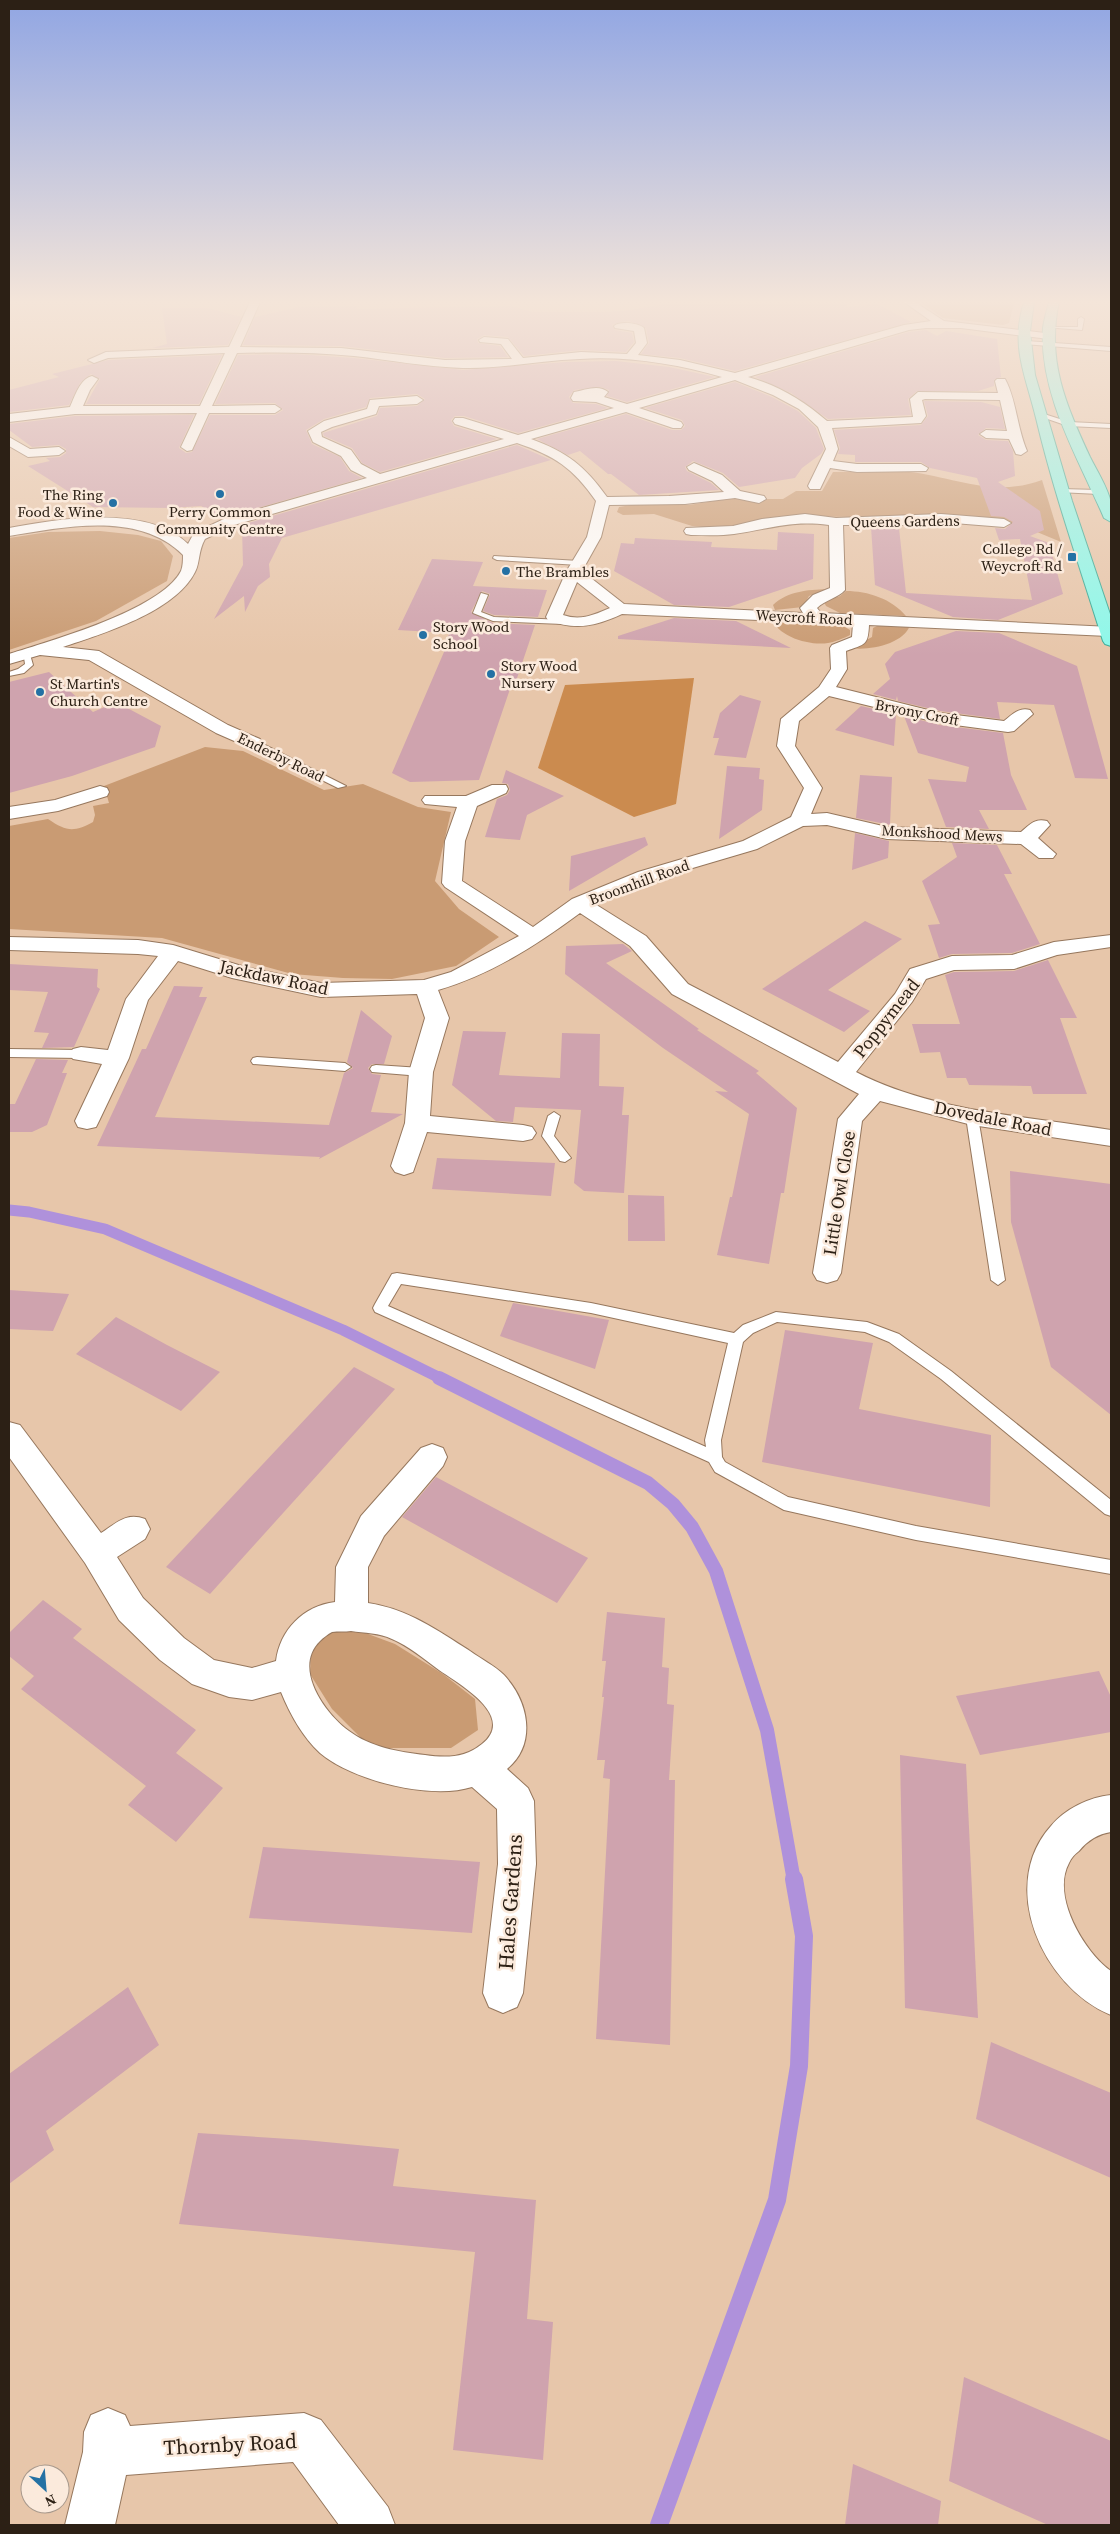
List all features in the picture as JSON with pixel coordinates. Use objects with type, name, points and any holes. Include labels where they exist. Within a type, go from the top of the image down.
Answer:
[{"type":"main road","points":[[1043,420],[1048,433],[1060,490],[1110,634]]},
{"type":"main road","points":[[1063,420],[1105,497],[1111,518]]},
{"type":"street","points":[[187,447],[200,420]]},
{"type":"street","points":[[341,420],[314,431],[317,439],[346,453],[356,467],[377,478]]},
{"type":"street","points":[[9,659],[91,632],[146,607],[171,591],[189,571],[190,554],[199,536],[229,522],[377,478],[587,420]]},
{"type":"street","points":[[660,430],[682,424],[668,420]]},
{"type":"street","points":[[815,486],[832,449],[825,425],[820,420]]},
{"type":"street","points":[[825,425],[912,420]]},
{"type":"street","points":[[1011,420],[1020,451]]},
{"type":"street","points":[[459,422],[516,440],[568,460],[587,479],[603,501]]},
{"type":"street","points":[[986,434],[1014,435]]},
{"type":"street","points":[[9,441],[28,453]]},
{"type":"street","points":[[14,463],[28,453],[59,452]]},
{"type":"street","points":[[826,464],[857,468],[921,468]]},
{"type":"street","points":[[694,467],[718,478],[735,494]]},
{"type":"street","points":[[603,501],[676,502],[735,494],[759,499]]},
{"type":"street","points":[[563,622],[554,617],[594,536],[603,501]]},
{"type":"street","name":"Queens Gardens","points":[[691,531],[733,530],[787,520],[826,520],[836,522],[853,520],[974,520],[1004,523]]},
{"type":"street","name":"Queens Gardens","points":[[974,520],[978,538]]},
{"type":"street","points":[[152,529],[229,522]]},
{"type":"street","points":[[815,616],[808,608],[818,598],[836,590],[838,578],[836,522]]},
{"type":"street","points":[[9,532],[74,524],[127,524],[152,529],[175,538],[190,554]]},
{"type":"street","points":[[733,530],[752,543]]},
{"type":"street","points":[[577,568],[620,609]]},
{"type":"street","name":"Weycroft Road","points":[[563,622],[569,624],[592,622],[620,609],[815,616],[1110,634]]},
{"type":"street","points":[[798,820],[812,788],[786,746],[790,719],[826,690],[839,669],[838,648],[860,640],[861,620]]},
{"type":"street","points":[[91,632],[93,655]]},
{"type":"street","name":"Enderby Road","points":[[31,652],[93,655],[222,729],[254,743]]},
{"type":"street","name":"Bryony Croft","points":[[826,690],[1014,734],[1024,714]]},
{"type":"street","name":"Enderby Road","points":[[200,737],[222,729]]},
{"type":"street","points":[[432,800],[469,802],[499,789]]},
{"type":"street","points":[[9,813],[58,804],[100,792]]},
{"type":"street","points":[[469,802],[458,824],[451,858],[452,882],[534,938]]},
{"type":"street","points":[[58,804],[76,820]]},
{"type":"street","name":"Monkshood Mews","points":[[798,820],[827,819],[887,833],[1033,831],[1046,854]]},
{"type":"street","name":"Broomhill Road","points":[[579,903],[645,876],[750,846],[798,820]]},
{"type":"street","name":"Broomhill Road","points":[[579,903],[638,941],[680,989],[875,1092]]},
{"type":"street","name":"Jackdaw Road","points":[[9,943],[138,947],[173,952],[240,973],[321,990],[426,987],[460,977],[534,938],[579,903]]},
{"type":"street","name":"Poppymead","points":[[841,1074],[904,997],[918,974],[952,963],[1014,962],[1054,949],[1111,941]]},
{"type":"street","points":[[87,1121],[117,1058],[137,999],[173,952]]},
{"type":"street","points":[[404,1166],[418,1123],[421,1072],[437,1018],[426,987]]},
{"type":"street","points":[[81,1054],[117,1058]]},
{"type":"street","name":"Dovedale Road","points":[[875,1092],[972,1117],[1111,1138]]},
{"type":"street","name":"Little Owl Close","points":[[827,1273],[850,1119],[875,1092]]},
{"type":"street","points":[[418,1123],[523,1134]]},
{"type":"street","points":[[9,1434],[97,1553],[131,1609],[172,1649],[204,1673],[229,1681],[252,1684],[291,1673]]},
{"type":"street","points":[[350,1616],[352,1567],[372,1526],[432,1456]]},
{"type":"street","points":[[97,1553],[134,1528]]},
{"type":"street","points":[[350,1616],[402,1627],[492,1686],[510,1718],[512,1734],[505,1746],[493,1758],[478,1768],[456,1774],[440,1775],[417,1772],[354,1754],[341,1747],[320,1726],[306,1707],[291,1673],[293,1655],[298,1641],[309,1630],[329,1617],[350,1616]]},
{"type":"street","name":"Hales Gardens","points":[[478,1768],[515,1800],[517,1864],[503,1993]]},
{"type":"street","points":[[1111,1814],[1081,1823],[1061,1839],[1048,1864],[1045,1894],[1054,1928],[1072,1962],[1101,1990],[1111,1995]]},
{"type":"street","name":"Thornby Road","points":[[90,2525],[108,2442],[304,2437],[370,2525]]},
{"type":"lane","points":[[1053,420],[1064,425],[1111,426]]},
{"type":"lane","points":[[1060,490],[1105,497]]},
{"type":"lane","points":[[497,558],[577,568]]},
{"type":"lane","points":[[484,595],[477,613],[484,616],[502,620],[563,622]]},
{"type":"lane","points":[[9,674],[20,671],[29,665],[31,652]]},
{"type":"lane","name":"Enderby Road","points":[[254,743],[341,786]]},
{"type":"lane","points":[[9,1053],[81,1054]]},
{"type":"lane","points":[[257,1061],[345,1067]]},
{"type":"lane","points":[[376,1069],[421,1072]]},
{"type":"lane","points":[[548,1136],[554,1116]]},
{"type":"lane","points":[[972,1117],[998,1280]]},
{"type":"lane","points":[[523,1134],[548,1136],[566,1158]]},
{"type":"lane","points":[[714,1458],[380,1308],[397,1278],[591,1308],[736,1339]]},
{"type":"lane","points":[[1111,1509],[946,1375],[894,1338],[867,1327],[776,1317],[748,1329],[736,1339],[713,1440],[714,1458],[720,1467],[784,1502],[916,1533],[1111,1567]]},
{"type":"shaded area","points":[[901,471],[988,487],[1023,485],[1042,480],[1061,542],[1025,527],[998,520],[799,516],[714,528],[692,526],[654,514],[623,515],[617,512],[619,507],[637,504],[689,505],[726,499],[783,499],[796,491],[822,491],[833,472]]},
{"type":"shaded area","points":[[100,531],[138,535],[161,541],[173,556],[167,581],[96,621],[9,650],[9,538],[48,532]]},
{"type":"shaded area","points":[[827,589],[809,596],[803,607],[775,610],[773,605],[791,594]]},
{"type":"shaded area","points":[[846,591],[871,594],[879,597],[894,605],[906,616],[840,613],[826,606],[824,602],[840,596]]},
{"type":"shaded area","points":[[771,617],[836,622],[850,630],[850,635],[828,643],[812,643],[787,635],[774,624]]},
{"type":"shaded area","points":[[881,624],[910,625],[901,637],[885,645],[858,649],[851,648],[872,637],[873,628]]},
{"type":"shaded area","points":[[694,678],[676,804],[634,817],[538,768],[565,685]]},
{"type":"shaded area","points":[[205,747],[243,751],[324,790],[363,784],[418,807],[451,812],[435,881],[459,909],[499,937],[456,966],[392,979],[292,974],[162,938],[9,929],[9,826],[48,819],[70,829],[86,826],[93,822],[95,815],[93,806],[109,803],[104,786]]},
{"type":"shaded area","points":[[360,1631],[395,1644],[443,1674],[475,1699],[478,1730],[451,1748],[371,1748],[332,1709],[310,1674],[311,1651],[327,1632]]},
{"type":"building","points":[[40,420],[192,420],[179,448],[186,453],[192,452],[207,420],[322,420],[306,430],[312,444],[340,457],[349,471],[362,478],[223,518],[201,506],[170,508],[93,507],[28,466],[50,461],[46,458],[60,457],[66,453],[66,449],[59,445],[32,447],[9,430],[9,424]]},
{"type":"building","points":[[363,420],[451,420],[454,426],[497,439],[380,472],[362,463],[352,448],[324,436],[323,433]]},
{"type":"building","points":[[478,420],[564,420],[518,433]]},
{"type":"building","points":[[604,420],[644,420],[672,430],[681,430],[685,426],[682,420],[808,420],[816,428],[824,449],[821,454],[802,468],[795,478],[739,487],[723,473],[693,461],[685,467],[687,471],[711,483],[719,490],[639,495],[611,474],[608,474],[580,451],[568,455],[537,439]]},
{"type":"building","points":[[925,420],[1003,420],[1005,429],[986,428],[978,435],[986,440],[1008,441],[1013,451],[1015,476],[998,482],[1040,511],[1044,530],[1030,536],[1049,543],[1063,594],[998,620],[953,617],[875,585],[871,527],[899,528],[906,593],[1032,600],[1020,539],[999,540],[995,528],[1005,529],[1013,522],[1004,517],[991,516],[977,478],[930,468],[921,462],[855,462],[855,455],[838,454],[840,448],[834,430],[921,425]]},
{"type":"building","points":[[517,445],[551,460],[282,538],[269,564],[270,577],[258,586],[245,612],[244,596],[214,619],[243,565],[242,528],[238,526]]},
{"type":"building","points":[[778,532],[814,534],[813,579],[729,607],[674,605],[614,571],[621,543],[634,544],[635,538],[712,542],[711,547],[777,550]]},
{"type":"building","points":[[432,559],[483,562],[473,586],[547,590],[538,617],[494,615],[483,611],[490,594],[482,591],[471,612],[493,623],[535,625],[514,687],[511,686],[479,780],[410,782],[392,773],[450,638],[447,638],[450,633],[398,630]]},
{"type":"building","points":[[674,618],[736,621],[791,648],[618,639],[618,636]]},
{"type":"building","points":[[956,631],[999,633],[1077,666],[1108,779],[1075,778],[1054,705],[997,702],[1000,719],[940,711],[898,701],[897,696],[896,700],[873,694],[890,679],[885,664],[895,652]]},
{"type":"building","points":[[49,672],[93,712],[116,702],[161,726],[155,747],[72,776],[9,793],[9,682]]},
{"type":"building","points":[[740,695],[761,701],[746,758],[714,755],[719,738],[713,738],[720,713]]},
{"type":"building","points":[[861,706],[896,714],[894,746],[835,730]]},
{"type":"building","points":[[904,716],[940,725],[1003,733],[1011,775],[1027,810],[979,810],[989,829],[946,827],[928,779],[966,782],[969,767],[918,753]]},
{"type":"building","points":[[727,766],[760,768],[759,779],[764,780],[762,810],[719,839]]},
{"type":"building","points":[[506,770],[564,796],[527,815],[520,840],[485,837],[497,799],[507,795],[510,790],[508,784],[502,783]]},
{"type":"building","points":[[860,775],[892,777],[890,825],[856,818]]},
{"type":"building","points":[[855,833],[889,841],[888,858],[852,870]]},
{"type":"building","points":[[645,837],[648,845],[569,891],[571,856]]},
{"type":"building","points":[[952,843],[997,845],[1012,874],[1004,874],[1040,944],[1012,953],[952,954],[939,958],[928,925],[940,924],[922,881],[957,857]]},
{"type":"building","points":[[865,921],[902,939],[828,990],[870,1011],[844,1032],[762,989]]},
{"type":"building","points":[[623,944],[632,951],[606,963],[699,1029],[697,1030],[759,1071],[756,1073],[797,1108],[784,1193],[781,1193],[769,1264],[717,1255],[730,1197],[732,1197],[749,1114],[715,1091],[728,1092],[663,1048],[565,974],[566,946]]},
{"type":"building","points":[[1048,960],[1077,1018],[1060,1018],[1087,1094],[1033,1094],[1031,1086],[969,1085],[966,1078],[947,1078],[940,1052],[920,1053],[912,1024],[960,1024],[945,975],[954,972],[1014,971]]},
{"type":"building","points":[[9,964],[98,969],[97,987],[100,989],[74,1047],[42,1048],[49,1033],[34,1032],[48,992],[9,990]]},
{"type":"building","points":[[174,986],[203,987],[199,997],[207,997],[155,1117],[329,1125],[344,1073],[353,1068],[347,1062],[361,1010],[392,1036],[384,1064],[372,1064],[368,1068],[372,1074],[381,1075],[371,1112],[403,1114],[319,1159],[320,1157],[97,1146],[142,1049],[146,1049]]},
{"type":"building","points":[[463,1031],[506,1032],[499,1075],[560,1078],[562,1033],[600,1034],[599,1086],[624,1087],[622,1115],[629,1115],[624,1193],[584,1191],[574,1183],[581,1110],[515,1107],[513,1122],[496,1121],[452,1085]]},
{"type":"building","points":[[36,1059],[68,1060],[62,1073],[67,1073],[47,1125],[32,1132],[9,1132],[9,1104],[15,1104]]},
{"type":"building","points":[[437,1158],[555,1163],[551,1196],[432,1189]]},
{"type":"building","points":[[1010,1171],[1111,1184],[1111,1415],[1051,1367],[1011,1222]]},
{"type":"building","points":[[628,1195],[664,1196],[665,1241],[628,1241]]},
{"type":"building","points":[[9,1290],[69,1294],[53,1331],[9,1329]]},
{"type":"building","points":[[513,1303],[609,1320],[595,1369],[500,1336]]},
{"type":"building","points":[[116,1317],[220,1372],[181,1411],[76,1354]]},
{"type":"building","points":[[785,1330],[873,1343],[859,1409],[991,1435],[990,1507],[762,1462]]},
{"type":"building","points":[[354,1367],[395,1389],[210,1594],[166,1567]]},
{"type":"building","points":[[436,1477],[588,1558],[557,1603],[402,1517]]},
{"type":"building","points":[[43,1600],[82,1629],[73,1638],[196,1730],[176,1753],[223,1788],[176,1842],[128,1805],[146,1786],[21,1689],[34,1676],[9,1656],[9,1633]]},
{"type":"building","points":[[607,1612],[665,1618],[662,1667],[669,1668],[667,1704],[674,1705],[669,1780],[675,1780],[670,2045],[596,2039],[610,1779],[603,1778],[605,1760],[597,1760],[604,1697],[602,1697],[606,1661],[602,1661]]},
{"type":"building","points":[[1099,1671],[1111,1697],[1111,1732],[980,1755],[956,1696]]},
{"type":"building","points":[[900,1755],[966,1764],[978,2018],[905,2008]]},
{"type":"building","points":[[263,1847],[480,1862],[472,1933],[249,1918]]},
{"type":"building","points":[[128,1987],[159,2045],[46,2131],[54,2150],[9,2184],[9,2074]]},
{"type":"building","points":[[991,2042],[1111,2093],[1111,2178],[976,2119]]},
{"type":"building","points":[[198,2133],[305,2140],[399,2149],[393,2186],[536,2200],[527,2319],[553,2322],[543,2460],[453,2450],[475,2252],[179,2224]]},
{"type":"building","points":[[964,2377],[1111,2441],[1111,2525],[1048,2525],[949,2481]]},
{"type":"building","points":[[853,2464],[941,2501],[938,2525],[845,2525]]},
{"type":"waterway","points":[[9,1210],[29,1212],[105,1229],[343,1330],[442,1379]]},
{"type":"waterway","points":[[439,1378],[648,1483],[673,1504],[692,1527],[716,1571],[767,1730],[794,1881]]},
{"type":"waterway","points":[[659,2525],[777,2200],[799,2066],[804,1936],[794,1879]]},
{"type":"place","name":"Perry Common Community Centre","points":[[220,494]]},
{"type":"place","name":"The Ring Food & Wine","points":[[113,503]]},
{"type":"place","name":"College Rd / Weycroft Rd","points":[[1072,557]]},
{"type":"place","name":"The Brambles","points":[[506,571]]},
{"type":"place","name":"Story Wood School","points":[[423,635]]},
{"type":"place","name":"Story Wood Nursery","points":[[491,674]]},
{"type":"place","name":"St Martin's Church Centre","points":[[40,692]]}]
